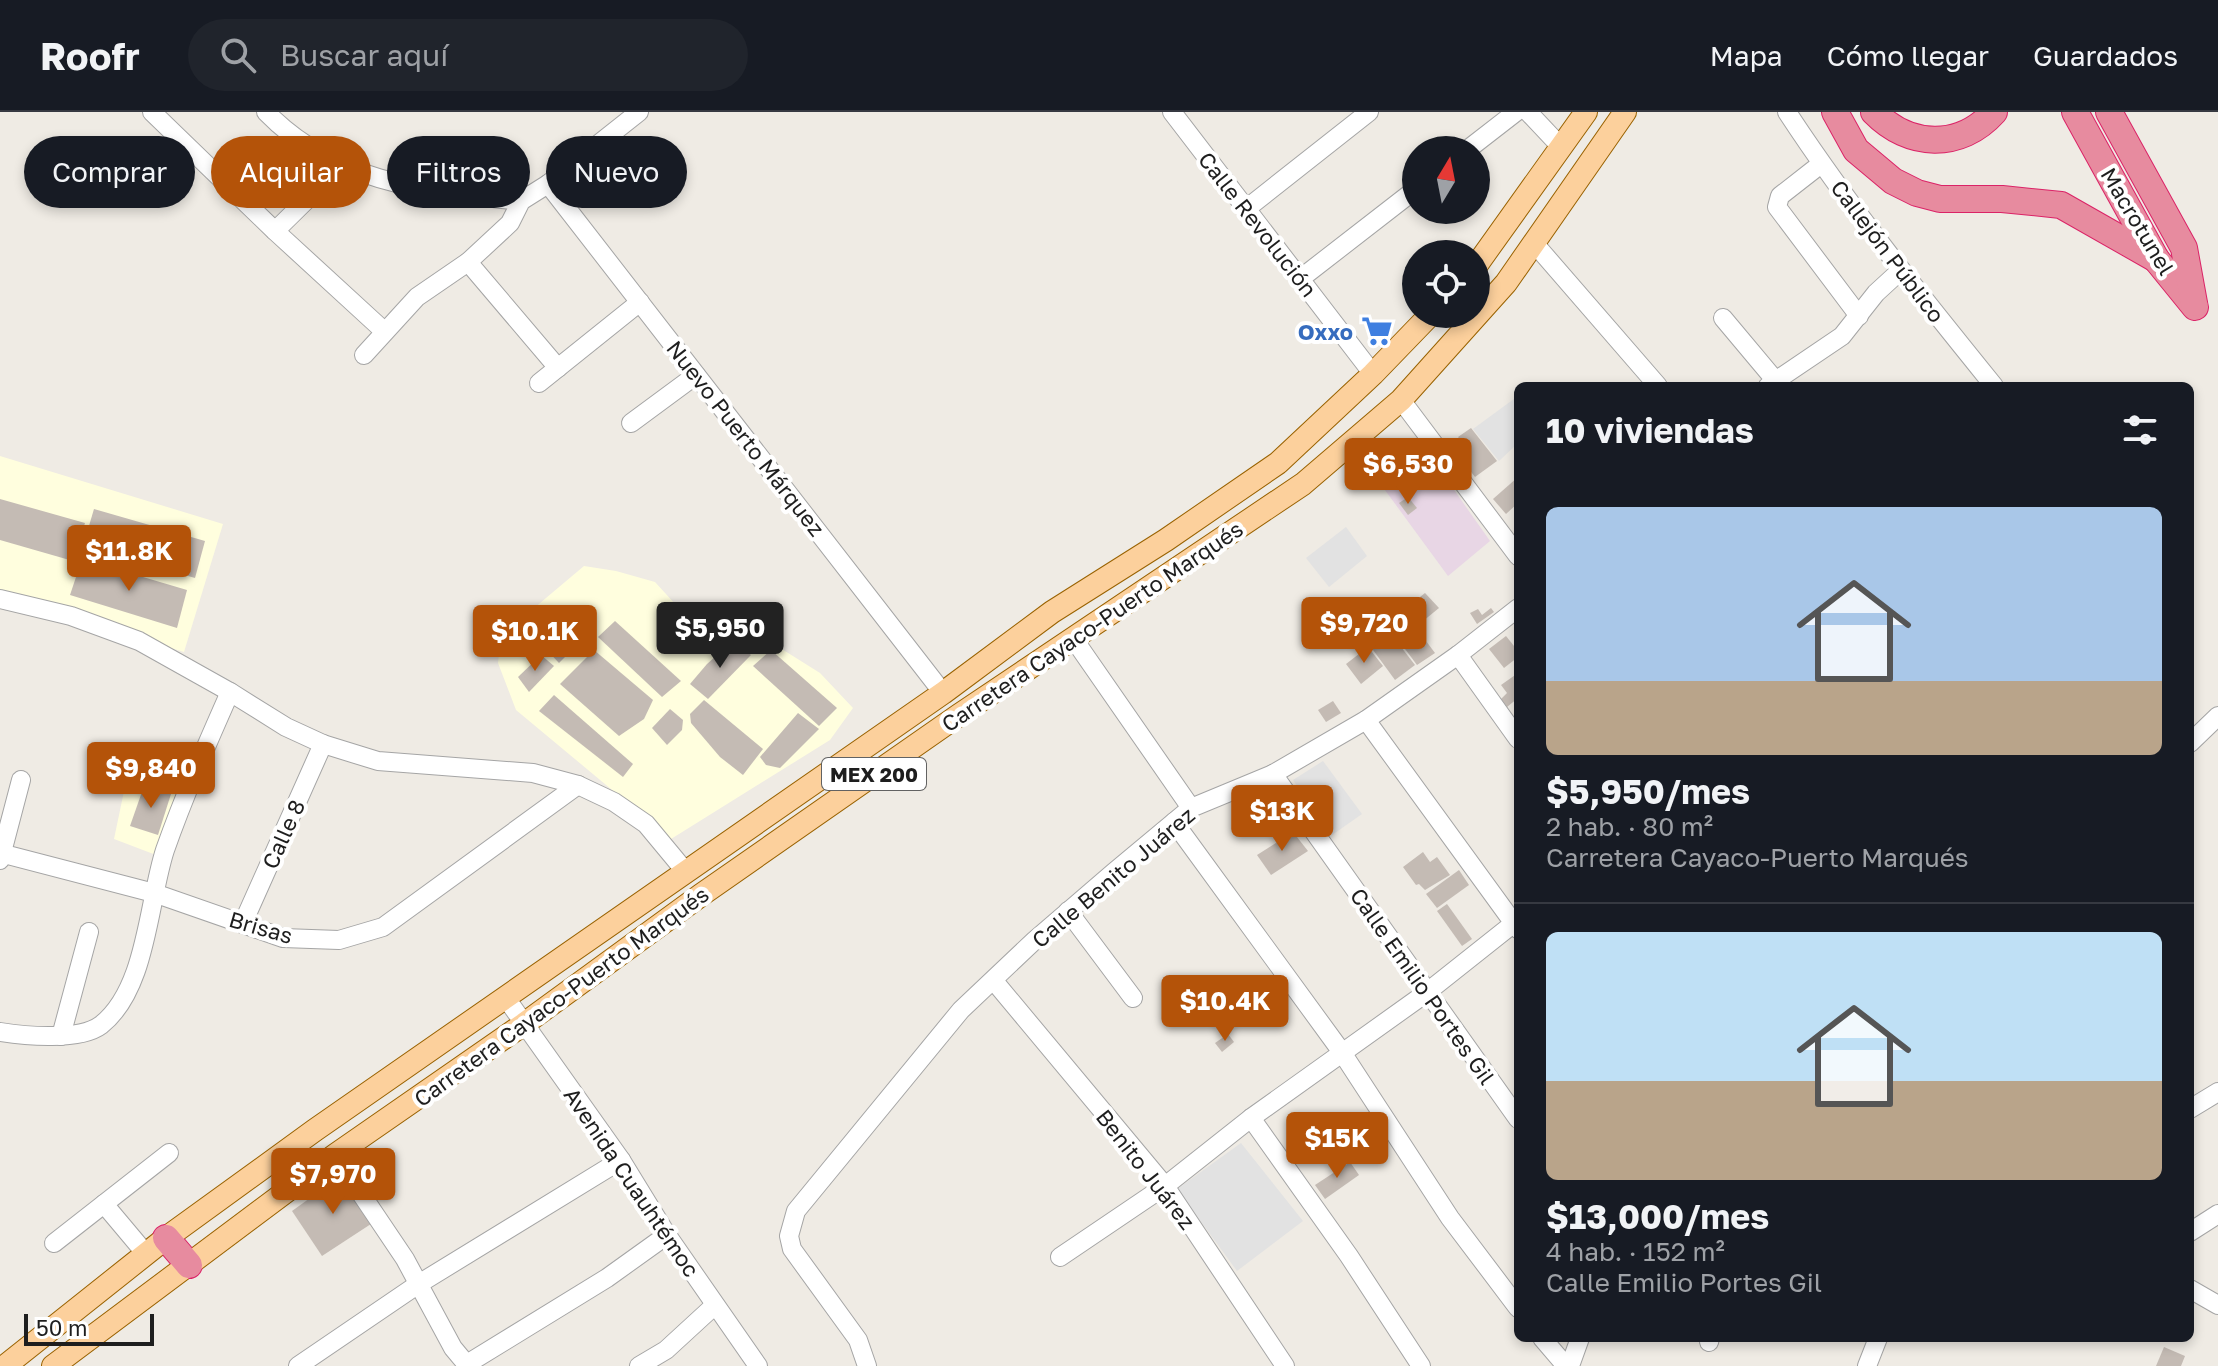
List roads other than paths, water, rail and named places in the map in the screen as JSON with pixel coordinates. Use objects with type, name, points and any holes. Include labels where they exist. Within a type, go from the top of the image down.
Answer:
[{"type":"highway","points":[[1835,112],[1856,150],[1893,181],[1917,193],[1940,199],[2002,199],[2061,205],[2156,259]]},
{"type":"highway","points":[[1874,112],[1887,126],[1925,141],[1958,138],[1986,121],[1994,112]]},
{"type":"highway","name":"Macrotunel","points":[[2075,112],[2156,259],[2195,307],[2184,248],[2109,112]]},
{"type":"highway","points":[[156,1246],[189,1265]]},
{"type":"main road","points":[[1490,247],[1586,112]]},
{"type":"main road","name":"Carretera Cayaco-Puerto Marqués","points":[[53,1366],[335,1155],[524,1024],[701,895],[1073,638],[1303,484],[1401,400],[1506,283],[1625,112]]},
{"type":"main road","name":"Carretera Cayaco-Puerto Marqués","points":[[5,1366],[156,1246],[315,1130],[943,693],[1052,612],[1166,540],[1278,463],[1417,328]]},
{"type":"street","points":[[152,112],[384,331]]},
{"type":"street","points":[[266,112],[292,136]]},
{"type":"street","points":[[609,136],[639,112]]},
{"type":"street","name":"Calle Revolución","points":[[1172,112],[1373,374]]},
{"type":"street","points":[[1246,209],[1369,112]]},
{"type":"street","points":[[1485,136],[1516,112]]},
{"type":"street","points":[[1528,112],[1562,148]]},
{"type":"street","name":"Callejón Público","points":[[1787,112],[1821,164],[1900,271],[1991,382]]},
{"type":"street","points":[[1821,164],[1780,196],[1777,207],[1859,316]]},
{"type":"street","points":[[1300,279],[1402,200]]},
{"type":"street","points":[[275,231],[298,208]]},
{"type":"street","points":[[364,355],[417,297],[468,262],[510,223],[518,208]]},
{"type":"street","name":"Nuevo Puerto Márquez","points":[[567,208],[943,693]]},
{"type":"street","points":[[1534,243],[1655,382]]},
{"type":"street","points":[[468,262],[558,368]]},
{"type":"street","points":[[1773,382],[1842,336],[1876,293],[1900,271]]},
{"type":"street","points":[[539,383],[640,302]]},
{"type":"street","points":[[1723,318],[1771,382]]},
{"type":"street","points":[[631,423],[696,375]]},
{"type":"street","points":[[1401,400],[1514,551]]},
{"type":"street","points":[[0,599],[71,616],[139,641],[286,727],[323,744],[378,761],[533,773],[578,785],[614,802],[646,824],[685,871]]},
{"type":"street","name":"Calle Benito Juárez","points":[[867,1366],[858,1340],[804,1269],[792,1249],[789,1236],[796,1211],[961,1010],[1068,911],[1191,808],[1273,774],[1366,720],[1514,611]]},
{"type":"street","points":[[1073,638],[1191,808]]},
{"type":"street","points":[[1458,655],[1514,733]]},
{"type":"street","points":[[0,1032],[22,1036],[61,1036],[99,1027],[122,1004],[141,954],[165,852],[205,746],[230,692]]},
{"type":"street","points":[[2194,734],[2218,716]]},
{"type":"street","points":[[1366,720],[1514,920]]},
{"type":"street","name":"Calle 8","points":[[243,923],[323,744]]},
{"type":"street","name":"Calle Emilio Portes Gil","points":[[1273,774],[1514,1114]]},
{"type":"street","points":[[1,855],[21,780]]},
{"type":"street","name":"Brisas","points":[[1,855],[154,893],[283,938],[339,940],[383,927],[578,785]]},
{"type":"street","points":[[1174,822],[1341,1051],[1450,1218],[1514,1303]]},
{"type":"street","points":[[1068,911],[1133,998]]},
{"type":"street","points":[[1060,1257],[1165,1186],[1341,1051],[1426,993],[1514,926]]},
{"type":"street","points":[[61,1036],[89,932]]},
{"type":"street","name":"Benito Juárez","points":[[994,981],[1165,1186],[1285,1366]]},
{"type":"street","name":"Avenida Cuauhtémoc","points":[[506,998],[621,1160],[667,1235],[758,1366]]},
{"type":"street","points":[[2194,1107],[2218,1092]]},
{"type":"street","points":[[1251,1118],[1349,1256],[1421,1366]]},
{"type":"street","points":[[54,1243],[169,1153]]},
{"type":"street","points":[[335,1155],[405,1259],[453,1348],[468,1365],[607,1278],[667,1235]]},
{"type":"street","points":[[298,1366],[417,1285],[621,1160]]},
{"type":"street","points":[[104,1204],[156,1246]]},
{"type":"street","points":[[2194,1229],[2218,1214]]},
{"type":"street","points":[[2194,1291],[2218,1305]]},
{"type":"street","points":[[639,1366],[666,1350],[715,1305]]},
{"type":"street","points":[[1545,1342],[1566,1366],[1571,1363],[1579,1342]]},
{"type":"street","points":[[1867,1366],[1876,1342]]},
{"type":"place","name":"Oxxo","points":[[1377,331]]}]
